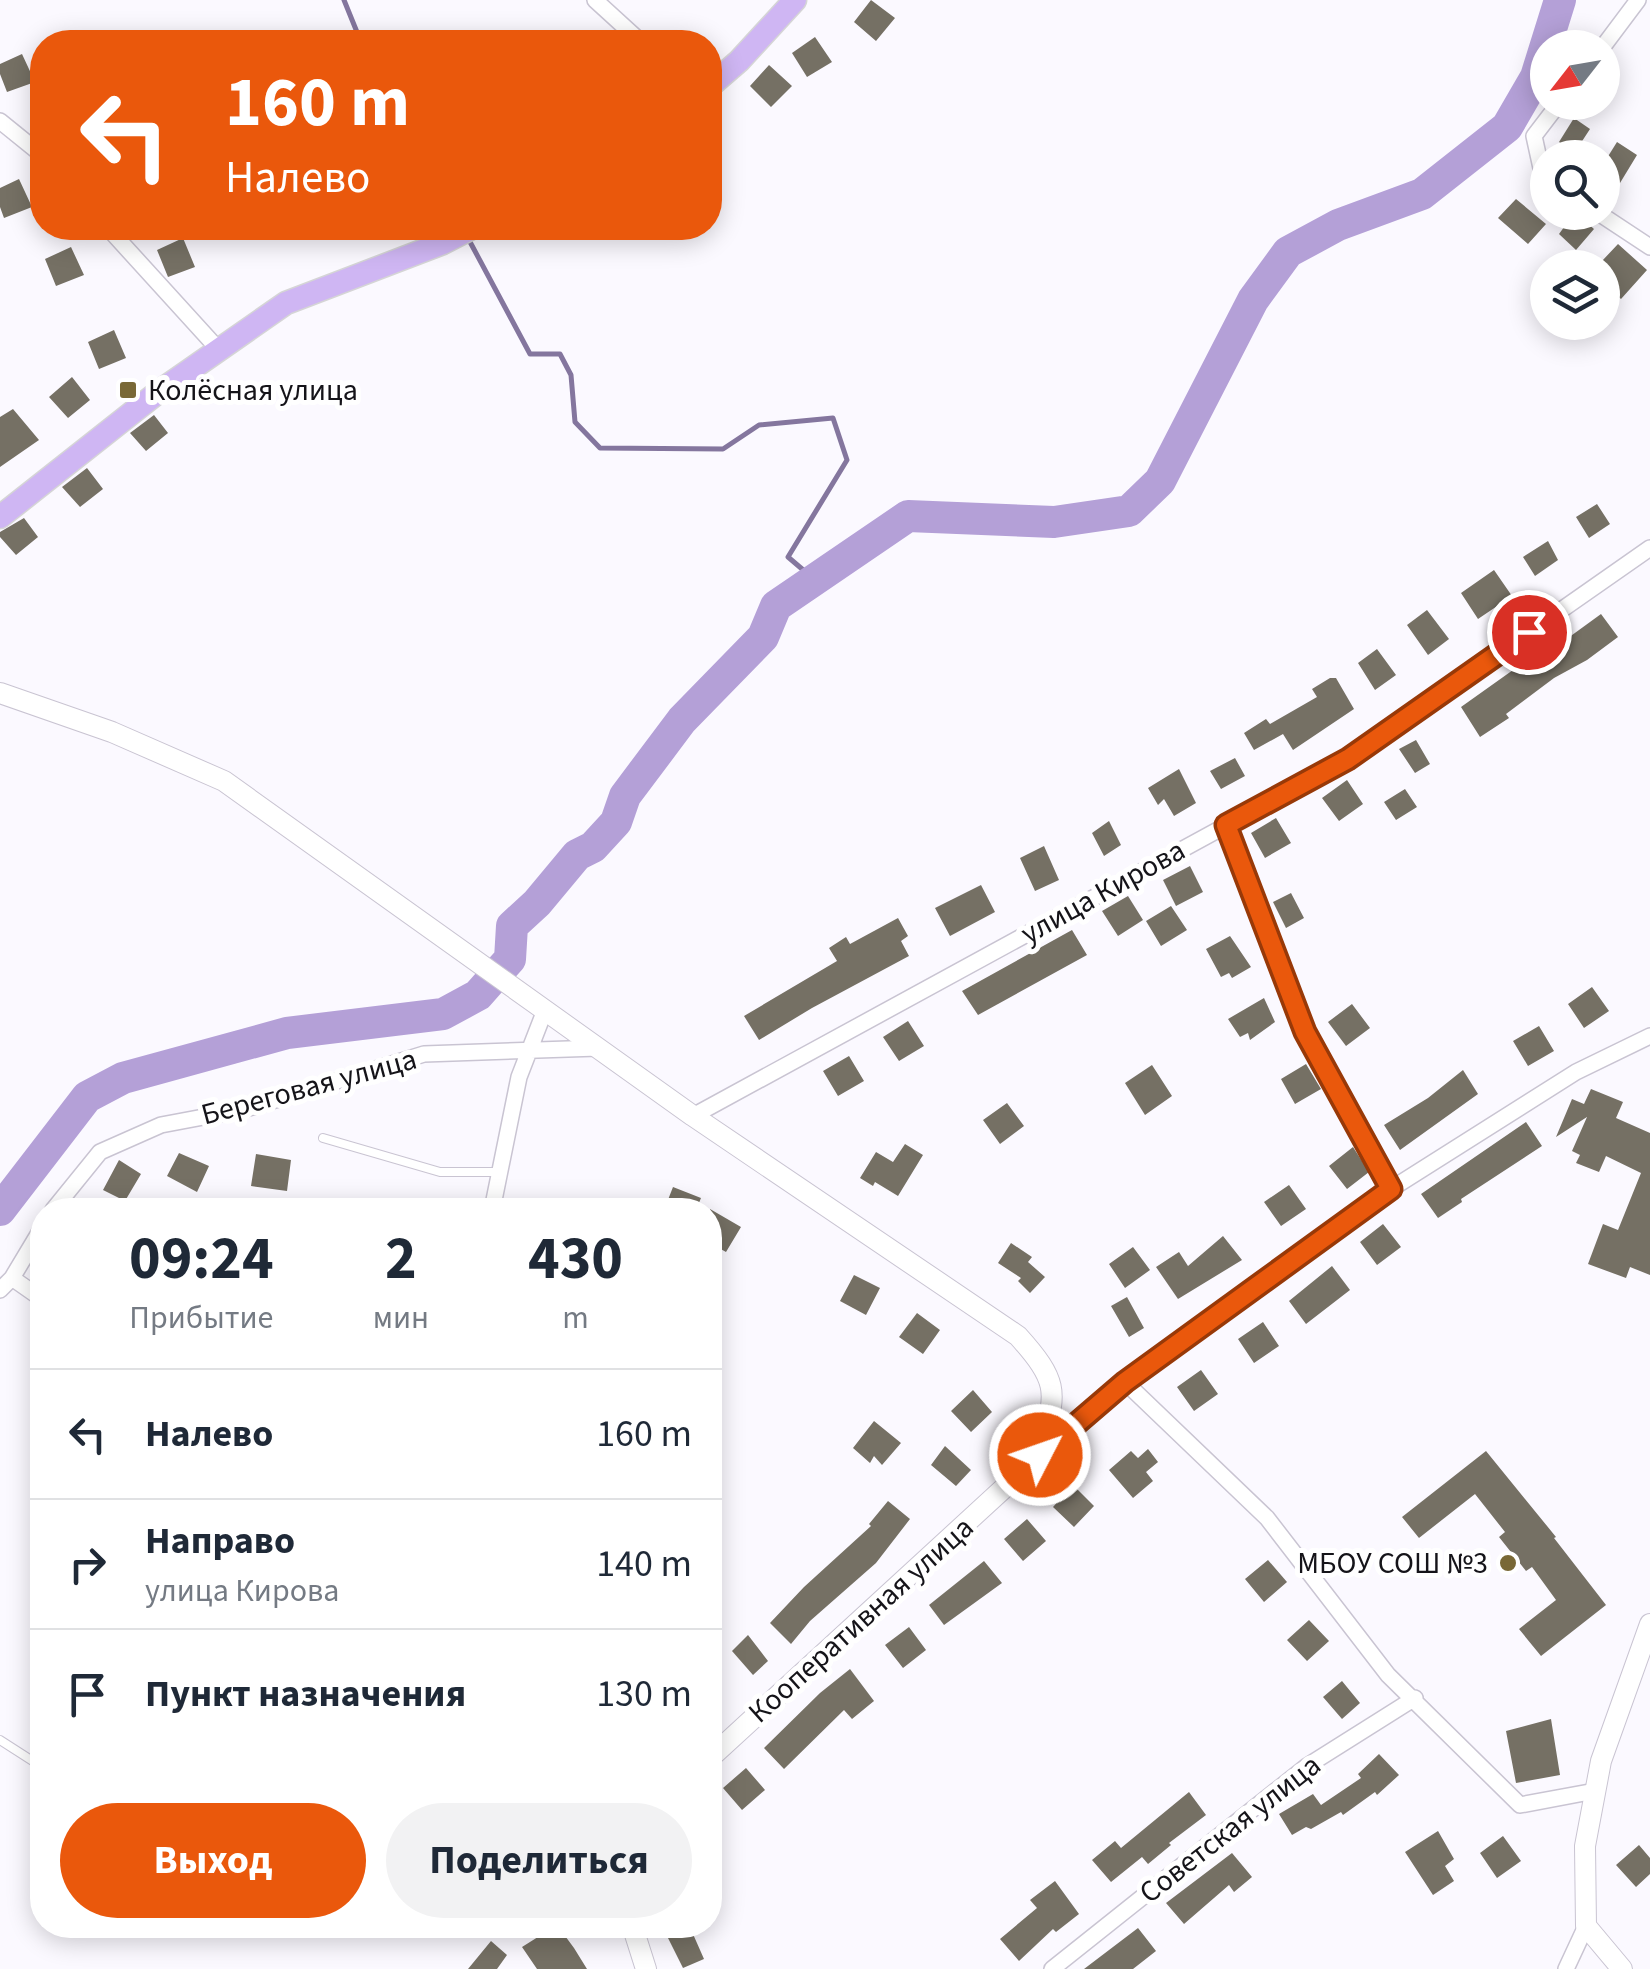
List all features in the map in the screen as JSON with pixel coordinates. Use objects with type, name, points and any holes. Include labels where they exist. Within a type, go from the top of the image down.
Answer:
[{"type":"main road","points":[[722,75],[795,0]]},
{"type":"main road","points":[[0,517],[157,393],[286,304],[447,240]]},
{"type":"street","points":[[596,0],[627,30]]},
{"type":"street","points":[[1616,30],[1638,0]]},
{"type":"street","points":[[0,121],[30,142]]},
{"type":"street","points":[[1620,227],[1650,247]]},
{"type":"street","points":[[119,240],[218,350]]},
{"type":"street","name":"улица Кирова","points":[[693,1116],[1348,759],[1650,548]]},
{"type":"street","points":[[0,693],[112,732],[224,781],[693,1116],[1018,1336],[1040,1360],[1054,1393],[1040,1455]]},
{"type":"street","points":[[1226,825],[1305,1032],[1391,1189]]},
{"type":"street","points":[[495,1198],[519,1077],[541,1007]]},
{"type":"street","name":"Кооперативная улица","points":[[722,1747],[1125,1382],[1391,1189],[1576,1072],[1650,1036]]},
{"type":"street","name":"Береговая улица","points":[[63,1198],[100,1152],[161,1125],[246,1109],[424,1054],[598,1048]]},
{"type":"street","points":[[0,1290],[30,1248]]},
{"type":"street","points":[[12,1278],[30,1291]]},
{"type":"street","points":[[1125,1382],[1267,1518],[1388,1675],[1520,1805],[1595,1791]]},
{"type":"street","points":[[1566,1969],[1586,1926],[1585,1846],[1601,1761],[1650,1624]]},
{"type":"street","name":"Советская улица","points":[[1052,1969],[1307,1766],[1415,1698]]},
{"type":"street","points":[[1586,1926],[1622,1969]]},
{"type":"street","points":[[629,1938],[636,1947]]},
{"type":"street","points":[[634,1938],[646,1969]]},
{"type":"lane","points":[[324,1138],[440,1172],[500,1172]]},
{"type":"lane","points":[[0,1740],[30,1759]]},
{"type":"building","points":[[871,0],[895,18],[876,41],[854,22]]},
{"type":"building","points":[[815,37],[832,62],[807,77],[792,53]]},
{"type":"building","points":[[22,54],[30,71],[30,84],[7,92],[0,64]]},
{"type":"building","points":[[769,65],[792,86],[771,107],[750,86]]},
{"type":"building","points":[[1573,120],[1590,129],[1583,140],[1560,140]]},
{"type":"building","points":[[1620,144],[1637,155],[1620,183]]},
{"type":"building","points":[[19,179],[30,208],[4,218],[0,188]]},
{"type":"building","points":[[1516,199],[1530,211],[1530,230],[1541,230],[1528,244],[1498,218]]},
{"type":"building","points":[[1562,230],[1593,230],[1576,250],[1559,234]]},
{"type":"building","points":[[184,240],[195,267],[168,277],[157,250]]},
{"type":"building","points":[[1618,244],[1647,270],[1621,299],[1620,250],[1612,250]]},
{"type":"building","points":[[71,247],[84,275],[56,286],[45,259]]},
{"type":"building","points":[[114,330],[126,358],[99,369],[88,342]]},
{"type":"building","points":[[72,377],[90,400],[68,418],[49,397]]},
{"type":"building","points":[[13,409],[39,440],[0,467],[0,417]]},
{"type":"building","points":[[154,415],[168,433],[146,451],[130,433]]},
{"type":"building","points":[[87,468],[103,489],[80,507],[62,487]]},
{"type":"building","points":[[1597,504],[1610,524],[1589,538],[1576,517]]},
{"type":"building","points":[[24,518],[38,537],[16,555],[0,532]]},
{"type":"building","points":[[1548,541],[1558,560],[1535,576],[1523,557]]},
{"type":"building","points":[[1494,570],[1512,596],[1478,619],[1461,593]]},
{"type":"building","points":[[1427,610],[1449,639],[1428,655],[1407,625]]},
{"type":"building","points":[[1601,614],[1618,637],[1554,678],[1506,714],[1509,718],[1480,737],[1461,707],[1541,650],[1566,634],[1568,638]]},
{"type":"building","points":[[1377,649],[1396,675],[1375,690],[1358,663]]},
{"type":"building","points":[[1336,678],[1354,709],[1293,750],[1283,734],[1254,750],[1244,733],[1266,719],[1270,724],[1317,697],[1312,689]]},
{"type":"building","points":[[1416,740],[1430,764],[1415,773],[1399,749]]},
{"type":"building","points":[[1235,758],[1245,776],[1221,789],[1210,771]]},
{"type":"building","points":[[1179,769],[1196,803],[1174,816],[1164,799],[1158,805],[1148,788]]},
{"type":"building","points":[[1347,780],[1363,804],[1339,821],[1322,798]]},
{"type":"building","points":[[1405,789],[1417,807],[1396,820],[1384,802]]},
{"type":"building","points":[[1276,818],[1291,843],[1265,858],[1251,833]]},
{"type":"building","points":[[1109,821],[1121,845],[1104,856],[1092,833]]},
{"type":"building","points":[[1044,846],[1059,880],[1035,891],[1020,858]]},
{"type":"building","points":[[1190,866],[1203,892],[1176,906],[1163,880]]},
{"type":"building","points":[[981,885],[995,912],[950,936],[935,908]]},
{"type":"building","points":[[1291,893],[1304,918],[1286,928],[1273,902]]},
{"type":"building","points":[[1128,896],[1143,920],[1118,936],[1102,911]]},
{"type":"building","points":[[1171,906],[1187,930],[1161,946],[1146,921]]},
{"type":"building","points":[[898,918],[908,936],[901,941],[909,956],[759,1040],[744,1016],[837,961],[829,948],[846,937],[850,944]]},
{"type":"building","points":[[1072,930],[1087,955],[978,1015],[962,991]]},
{"type":"building","points":[[1230,936],[1251,967],[1232,978],[1229,973],[1221,977],[1206,949]]},
{"type":"building","points":[[1592,987],[1609,1011],[1584,1028],[1568,1004]]},
{"type":"building","points":[[1264,998],[1275,1022],[1250,1040],[1248,1033],[1240,1037],[1228,1019]]},
{"type":"building","points":[[1352,1004],[1370,1028],[1346,1046],[1328,1022]]},
{"type":"building","points":[[908,1021],[924,1046],[899,1061],[883,1037]]},
{"type":"building","points":[[1539,1026],[1554,1051],[1528,1066],[1513,1041]]},
{"type":"building","points":[[849,1056],[864,1081],[838,1096],[823,1071]]},
{"type":"building","points":[[1306,1064],[1321,1089],[1295,1104],[1281,1079]]},
{"type":"building","points":[[1152,1065],[1172,1096],[1145,1115],[1125,1083]]},
{"type":"building","points":[[1463,1070],[1478,1094],[1400,1150],[1384,1125]]},
{"type":"building","points":[[1591,1089],[1623,1102],[1616,1118],[1650,1133],[1650,1275],[1630,1267],[1626,1278],[1588,1264],[1603,1224],[1618,1230],[1641,1173],[1606,1156],[1599,1172],[1576,1163],[1580,1155],[1572,1151],[1587,1117],[1556,1137],[1572,1099],[1584,1104]]},
{"type":"building","points":[[1007,1103],[1024,1126],[1000,1144],[983,1120]]},
{"type":"building","points":[[1526,1122],[1542,1146],[1438,1218],[1421,1194]]},
{"type":"building","points":[[905,1144],[923,1155],[898,1196],[860,1178],[876,1152],[893,1162]]},
{"type":"building","points":[[1353,1147],[1369,1172],[1347,1189],[1329,1166]]},
{"type":"building","points":[[179,1153],[209,1166],[197,1192],[167,1176]]},
{"type":"building","points":[[256,1154],[291,1160],[287,1191],[251,1186]]},
{"type":"building","points":[[119,1160],[141,1174],[127,1198],[103,1190]]},
{"type":"building","points":[[1289,1185],[1306,1209],[1281,1226],[1264,1202]]},
{"type":"building","points":[[673,1187],[701,1198],[669,1198]]},
{"type":"building","points":[[722,1216],[741,1227],[726,1252],[722,1250]]},
{"type":"building","points":[[1383,1224],[1401,1247],[1377,1265],[1360,1242]]},
{"type":"building","points":[[1223,1236],[1242,1260],[1178,1299],[1156,1267],[1179,1252],[1188,1266]]},
{"type":"building","points":[[1011,1243],[1032,1257],[1028,1262],[1045,1277],[1030,1293],[1018,1281],[1021,1278],[998,1263]]},
{"type":"building","points":[[1133,1247],[1150,1270],[1125,1288],[1109,1264]]},
{"type":"building","points":[[1332,1266],[1350,1290],[1306,1324],[1289,1301]]},
{"type":"building","points":[[854,1275],[880,1288],[866,1315],[840,1301]]},
{"type":"building","points":[[1127,1297],[1144,1328],[1129,1337],[1111,1306]]},
{"type":"building","points":[[917,1313],[940,1330],[923,1354],[899,1337]]},
{"type":"building","points":[[1263,1322],[1279,1346],[1254,1363],[1238,1339]]},
{"type":"building","points":[[1201,1370],[1218,1394],[1194,1411],[1177,1387]]},
{"type":"building","points":[[973,1390],[992,1412],[971,1432],[951,1411]]},
{"type":"building","points":[[874,1421],[901,1443],[882,1465],[874,1456],[870,1463],[853,1448]]},
{"type":"building","points":[[945,1446],[971,1470],[956,1486],[931,1465]]},
{"type":"building","points":[[1148,1449],[1158,1462],[1146,1472],[1153,1481],[1133,1498],[1109,1470],[1131,1451],[1138,1458]]},
{"type":"building","points":[[1486,1451],[1606,1605],[1541,1656],[1519,1629],[1556,1600],[1532,1567],[1526,1571],[1499,1537],[1505,1532],[1475,1494],[1419,1538],[1402,1517]]},
{"type":"building","points":[[1073,1485],[1094,1506],[1074,1527],[1053,1507]]},
{"type":"building","points":[[888,1501],[910,1519],[876,1563],[810,1621],[791,1644],[770,1623],[871,1526]]},
{"type":"building","points":[[1027,1519],[1046,1541],[1023,1561],[1004,1539]]},
{"type":"building","points":[[1268,1560],[1287,1582],[1264,1602],[1245,1579]]},
{"type":"building","points":[[984,1561],[1002,1583],[944,1625],[929,1605]]},
{"type":"building","points":[[1309,1620],[1329,1641],[1307,1661],[1287,1640]]},
{"type":"building","points":[[909,1627],[926,1650],[903,1668],[885,1645]]},
{"type":"building","points":[[748,1635],[768,1661],[753,1675],[732,1651]]},
{"type":"building","points":[[850,1669],[874,1701],[852,1719],[844,1710],[784,1769],[764,1748]]},
{"type":"building","points":[[1342,1681],[1360,1703],[1342,1719],[1323,1697]]},
{"type":"building","points":[[1551,1719],[1560,1775],[1516,1783],[1506,1731]]},
{"type":"building","points":[[1379,1754],[1399,1775],[1377,1795],[1375,1792],[1343,1815],[1341,1812],[1292,1835],[1279,1814],[1313,1794],[1321,1805],[1361,1778],[1358,1774]]},
{"type":"building","points":[[746,1768],[765,1790],[742,1810],[723,1788]]},
{"type":"building","points":[[1189,1792],[1206,1815],[1148,1864],[1142,1857],[1111,1882],[1092,1860],[1115,1841],[1121,1848]]},
{"type":"building","points":[[1438,1831],[1454,1859],[1445,1866],[1454,1881],[1433,1895],[1405,1852]]},
{"type":"building","points":[[1503,1836],[1521,1861],[1497,1878],[1480,1853]]},
{"type":"building","points":[[1639,1845],[1650,1858],[1650,1874],[1636,1887],[1616,1865]]},
{"type":"building","points":[[1232,1853],[1252,1877],[1234,1892],[1229,1885],[1184,1924],[1166,1903]]},
{"type":"building","points":[[1055,1881],[1079,1914],[1056,1932],[1053,1929],[1019,1961],[1000,1939],[1037,1908],[1030,1900]]},
{"type":"building","points":[[1138,1928],[1156,1951],[1133,1969],[1084,1969]]},
{"type":"building","points":[[536,1938],[567,1938],[587,1969],[537,1969],[522,1947]]},
{"type":"building","points":[[668,1938],[695,1938],[704,1959],[683,1968]]},
{"type":"building","points":[[491,1941],[507,1955],[497,1969],[468,1969]]},
{"type":"waterway","points":[[344,0],[356,30]]},
{"type":"waterway","points":[[0,1210],[87,1097],[123,1078],[287,1033],[443,1014],[478,995],[510,959],[512,926],[577,855],[593,847],[616,822],[625,796],[682,720],[763,637],[776,606],[908,516],[1054,522],[1129,511],[1160,481],[1253,300],[1288,252],[1338,225],[1422,194],[1507,127],[1536,77],[1560,0]]},
{"type":"waterway","points":[[469,240],[530,354],[560,354],[571,375],[575,422],[600,448],[723,449],[759,425],[833,418],[847,460],[788,557],[815,580]]},
{"type":"place","name":"Колёсная улица","points":[[128,390]]},
{"type":"place","name":"МБОУ СОШ №3","points":[[1508,1563]]},
{"type":"route","points":[[1040,1455],[1125,1382],[1391,1189],[1305,1032],[1226,825],[1348,759],[1529,632]]}]
